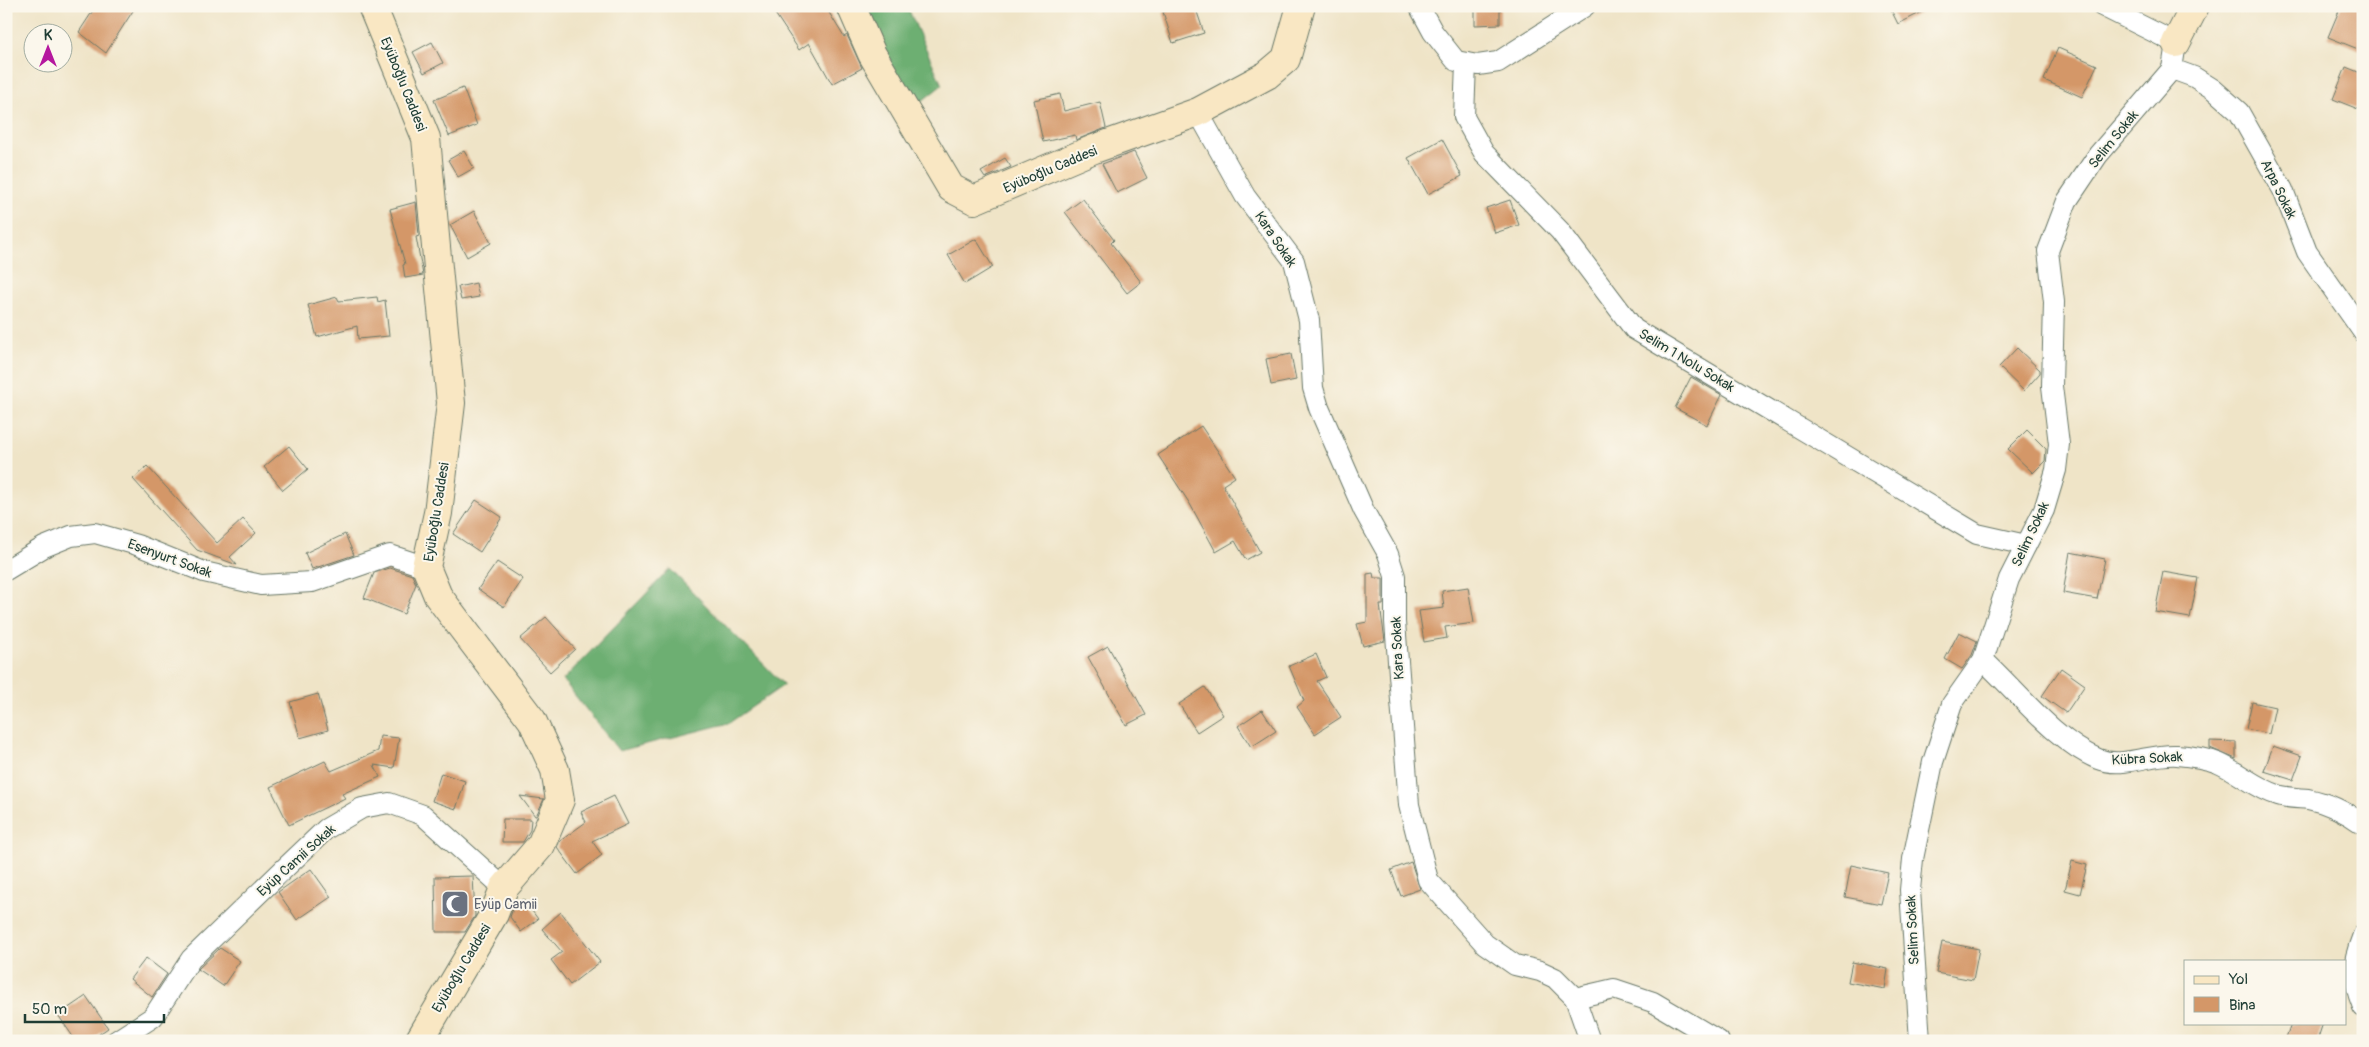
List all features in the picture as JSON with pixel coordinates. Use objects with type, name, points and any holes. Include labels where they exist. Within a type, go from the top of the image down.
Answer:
[{"type":"street","name":"Eyüboğlu Caddesi","points":[[372,6],[426,138],[451,403],[438,513],[426,567],[438,596],[532,720],[555,770],[560,800],[541,845],[504,888],[494,914],[418,1041]]},
{"type":"street","name":"Eyüboğlu Caddesi","points":[[851,6],[872,54],[950,188],[974,200],[1094,149],[1198,112],[1266,75],[1286,59],[1301,6]]},
{"type":"street","points":[[1419,6],[1432,32],[1456,61],[1478,65],[1498,62],[1585,6]]},
{"type":"street","points":[[2102,6],[2176,43]]},
{"type":"street","points":[[2172,69],[2176,43],[2195,6]]},
{"type":"street","name":"Selim 1 Nolu Sokak","points":[[1466,63],[1464,117],[1484,153],[1560,231],[1634,329],[1977,534],[2026,545]]},
{"type":"street","name":"Arpa Sokak","points":[[2172,69],[2194,77],[2213,89],[2240,112],[2282,190],[2307,252],[2363,332]]},
{"type":"street","name":"Selim Sokak","points":[[1920,1041],[1910,890],[1913,859],[1932,762],[1952,704],[1983,660],[2009,579],[2044,510],[2056,470],[2060,444],[2052,386],[2054,302],[2048,251],[2067,201],[2098,154],[2172,69]]},
{"type":"street","name":"Kara Sokak","points":[[1198,112],[1246,196],[1294,260],[1309,320],[1313,388],[1318,408],[1364,511],[1388,554],[1395,576],[1395,622],[1409,805],[1428,880],[1485,944],[1515,965],[1540,971],[1555,978],[1575,998]]},
{"type":"street","name":"Esenyurt Sokak","points":[[6,570],[44,547],[70,536],[95,533],[137,545],[204,572],[261,585],[312,582],[390,555],[426,567]]},
{"type":"street","name":"Kübra Sokak","points":[[1983,660],[2032,708],[2075,746],[2099,760],[2120,762],[2175,755],[2205,758],[2219,764],[2253,785],[2279,796],[2310,800],[2342,810],[2363,824]]},
{"type":"street","name":"Eyüp Camii Sokak","points":[[116,1041],[153,1017],[191,959],[284,868],[326,829],[362,808],[389,803],[423,815],[504,888]]},
{"type":"street","points":[[2363,935],[2354,959],[2354,974],[2363,1007]]},
{"type":"street","points":[[1590,1041],[1575,998],[1614,989],[1653,1002],[1719,1041]]},
{"type":"green space","points":[[858,6],[907,6],[942,85],[907,113]]},
{"type":"green space","points":[[670,569],[784,685],[729,723],[619,751],[563,680]]},
{"type":"building","points":[[96,6],[136,6],[106,53],[79,32]]},
{"type":"building","points":[[782,6],[825,6],[844,37],[847,35],[862,68],[832,84],[809,43],[799,50],[774,12]]},
{"type":"building","points":[[1180,6],[1195,6],[1204,33],[1173,43],[1163,12]]},
{"type":"building","points":[[1475,6],[1500,6],[1500,24],[1475,25]]},
{"type":"building","points":[[1889,6],[1934,6],[1898,24]]},
{"type":"building","points":[[2341,6],[2363,6],[2363,51],[2328,37]]},
{"type":"building","points":[[432,42],[443,63],[424,73],[413,52]]},
{"type":"building","points":[[2058,48],[2097,65],[2082,97],[2044,80]]},
{"type":"building","points":[[2346,67],[2363,74],[2363,111],[2333,99]]},
{"type":"building","points":[[463,88],[477,125],[449,136],[434,100]]},
{"type":"building","points":[[1060,94],[1064,111],[1100,102],[1106,128],[1076,140],[1075,135],[1043,142],[1034,100]]},
{"type":"building","points":[[1442,139],[1462,176],[1428,194],[1408,158]]},
{"type":"building","points":[[464,151],[474,168],[458,177],[448,160]]},
{"type":"building","points":[[1134,152],[1147,178],[1117,193],[1102,164]]},
{"type":"building","points":[[1005,158],[1011,167],[985,178],[981,172]]},
{"type":"building","points":[[1083,199],[1114,240],[1111,243],[1141,282],[1127,293],[1065,212]]},
{"type":"building","points":[[1510,200],[1519,225],[1495,233],[1486,208]]},
{"type":"building","points":[[416,202],[419,236],[416,237],[423,275],[405,278],[403,265],[405,264],[390,209]]},
{"type":"building","points":[[474,211],[491,243],[467,257],[450,225]]},
{"type":"building","points":[[976,239],[993,267],[965,284],[948,255]]},
{"type":"building","points":[[476,283],[479,297],[461,300],[458,287]]},
{"type":"building","points":[[337,297],[339,301],[377,297],[378,302],[385,300],[389,336],[358,339],[357,326],[317,337],[308,305]]},
{"type":"building","points":[[2017,348],[2040,370],[2040,373],[2024,391],[1999,367]]},
{"type":"building","points":[[1291,354],[1296,380],[1271,385],[1266,359]]},
{"type":"building","points":[[1691,377],[1722,395],[1707,425],[1675,408]]},
{"type":"building","points":[[1201,426],[1235,477],[1223,485],[1260,552],[1246,560],[1235,541],[1216,552],[1190,504],[1158,455]]},
{"type":"building","points":[[2027,430],[2046,449],[2045,461],[2033,473],[2008,449]]},
{"type":"building","points":[[289,446],[308,469],[283,490],[264,467]]},
{"type":"building","points":[[147,466],[217,543],[243,519],[256,533],[230,557],[237,565],[197,550],[133,479]]},
{"type":"building","points":[[476,500],[502,517],[480,552],[453,534]]},
{"type":"building","points":[[345,534],[354,555],[312,569],[305,553]]},
{"type":"building","points":[[2070,552],[2105,559],[2097,599],[2063,593]]},
{"type":"building","points":[[497,562],[523,579],[504,607],[478,589]]},
{"type":"building","points":[[390,568],[412,575],[416,584],[404,614],[364,598],[374,573]]},
{"type":"building","points":[[2163,572],[2198,578],[2190,618],[2155,612]]},
{"type":"building","points":[[1373,573],[1374,578],[1383,578],[1383,605],[1380,605],[1385,641],[1363,646],[1357,624],[1367,622],[1367,574]]},
{"type":"building","points":[[1468,587],[1474,623],[1445,627],[1447,638],[1424,642],[1419,611],[1444,608],[1442,591]]},
{"type":"building","points":[[546,617],[575,649],[550,672],[520,639]]},
{"type":"building","points":[[1959,632],[1977,641],[1972,655],[1962,669],[1945,659]]},
{"type":"building","points":[[1108,646],[1146,715],[1126,725],[1088,657]]},
{"type":"building","points":[[1316,654],[1326,677],[1317,681],[1341,717],[1315,734],[1297,707],[1304,701],[1289,666]]},
{"type":"building","points":[[2061,668],[2085,685],[2066,713],[2042,696]]},
{"type":"building","points":[[1205,687],[1223,715],[1197,732],[1179,704]]},
{"type":"building","points":[[318,694],[328,730],[300,738],[290,702]]},
{"type":"building","points":[[2252,702],[2275,707],[2269,734],[2246,729]]},
{"type":"building","points":[[1262,710],[1276,731],[1251,747],[1238,726]]},
{"type":"building","points":[[380,736],[399,738],[394,768],[374,765],[380,777],[342,794],[345,798],[289,825],[270,787],[325,761],[331,771],[378,751]]},
{"type":"building","points":[[2210,741],[2236,742],[2236,759],[2210,748]]},
{"type":"building","points":[[2273,746],[2302,756],[2293,780],[2264,771]]},
{"type":"building","points":[[441,773],[465,781],[456,809],[432,801]]},
{"type":"building","points":[[520,796],[544,799],[536,816],[535,816]]},
{"type":"building","points":[[614,796],[628,824],[592,841],[602,855],[577,874],[557,847],[560,841],[586,822],[581,812]]},
{"type":"building","points":[[503,819],[531,819],[530,830],[523,842],[502,842]]},
{"type":"building","points":[[2072,861],[2087,865],[2080,894],[2065,890]]},
{"type":"building","points":[[1411,862],[1420,889],[1401,896],[1391,870]]},
{"type":"building","points":[[1851,865],[1888,873],[1881,904],[1845,897]]},
{"type":"building","points":[[311,869],[331,897],[297,920],[278,892]]},
{"type":"building","name":"Eyüp Camii","points":[[473,876],[475,916],[465,932],[436,932],[435,877]]},
{"type":"building","points":[[523,899],[538,919],[521,932],[510,917],[514,906]]},
{"type":"building","points":[[561,912],[600,962],[570,985],[551,960],[562,952],[542,929]]},
{"type":"building","points":[[1942,942],[1979,949],[1973,980],[1936,973]]},
{"type":"building","points":[[220,948],[240,961],[223,986],[198,969]]},
{"type":"building","points":[[146,958],[167,974],[152,997],[130,979]]},
{"type":"building","points":[[1852,962],[1888,969],[1885,989],[1848,982]]},
{"type":"building","points":[[86,996],[108,1028],[89,1041],[76,1041],[58,1015]]},
{"type":"building","points":[[2291,1024],[2323,1024],[2317,1041],[2285,1041]]},
{"type":"place","name":"Eyüp Camii","points":[[455,904]]}]
